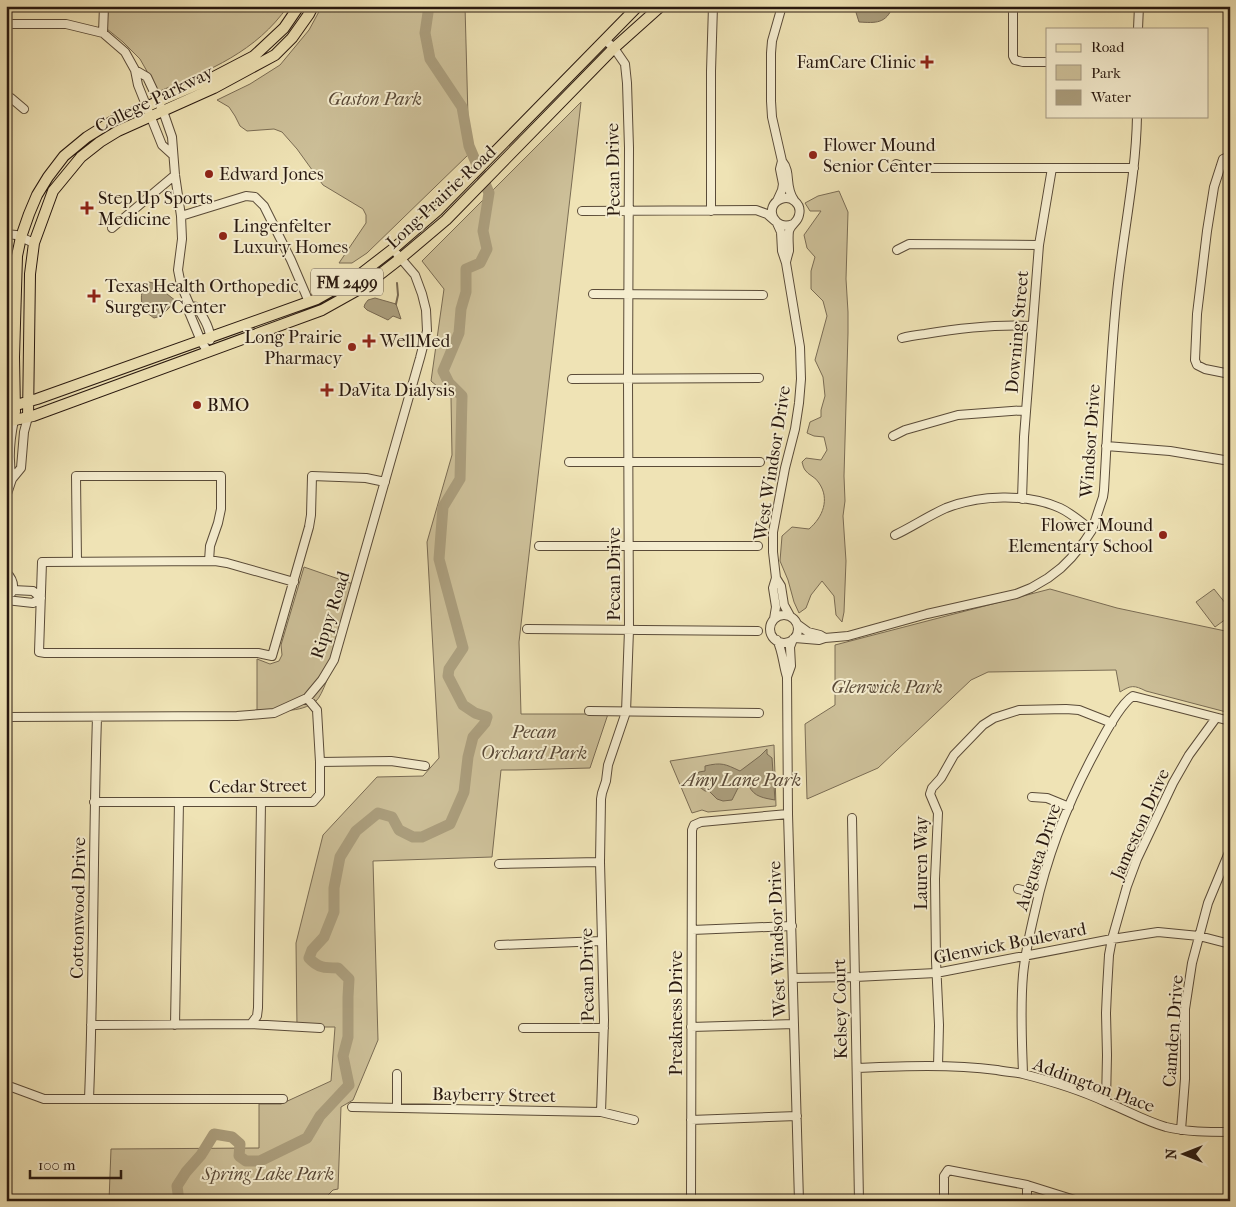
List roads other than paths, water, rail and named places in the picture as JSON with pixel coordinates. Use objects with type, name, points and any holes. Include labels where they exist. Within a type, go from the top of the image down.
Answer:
[{"type":"main road","name":"College Parkway","points":[[28,417],[30,274],[34,242],[53,191],[81,156],[100,142],[118,131],[214,88],[257,60],[284,28],[299,6]]},
{"type":"main road","name":"College Parkway","points":[[10,421],[17,256],[21,237],[37,195],[48,177],[64,156],[87,137],[111,122],[208,80],[257,60],[275,55],[292,38],[313,6]]},
{"type":"main road","name":"Long Prairie Road","points":[[11,407],[317,299],[358,276],[437,211],[638,6]]},
{"type":"main road","name":"Long Prairie Road","points":[[10,421],[28,417],[322,310],[365,286],[446,220],[614,48],[661,6]]},
{"type":"street","points":[[103,33],[104,6]]},
{"type":"street","points":[[711,211],[713,6]]},
{"type":"street","name":"West Windsor Drive","points":[[782,6],[770,53],[772,117],[782,161],[780,169],[782,190],[772,209],[773,217],[781,232],[782,251],[786,263],[800,347],[801,379],[795,429],[784,468],[773,532],[776,578],[773,588],[776,607],[770,630],[782,649],[787,677],[788,814],[799,1201]]},
{"type":"street","points":[[1013,6],[1013,56],[1015,60],[1046,62]]},
{"type":"street","points":[[1138,28],[1139,6]]},
{"type":"street","points":[[6,24],[66,24],[103,33],[125,52],[135,70],[138,85],[162,145],[173,155]]},
{"type":"street","name":"Pecan Drive","points":[[601,1112],[604,1028],[600,862],[602,793],[608,765],[626,712],[629,630],[629,148],[625,64],[606,40]]},
{"type":"street","points":[[135,70],[146,77],[163,111],[172,137],[181,216],[182,239],[178,270],[181,285],[190,306],[189,312],[206,339],[208,352]]},
{"type":"street","points":[[6,98],[10,98],[24,109]]},
{"type":"street","name":"Windsor Drive","points":[[794,638],[819,640],[848,636],[927,614],[1016,594],[1048,578],[1071,558],[1092,530],[1103,498],[1117,294],[1134,168],[1137,118]]},
{"type":"street","points":[[1226,157],[1214,187],[1207,231],[1197,314],[1195,360],[1197,365],[1205,369],[1230,374]]},
{"type":"street","name":"West Windsor Drive","points":[[782,161],[787,166],[791,196],[800,209],[797,221],[790,230],[786,263]]},
{"type":"street","points":[[896,164],[907,168],[1134,168]]},
{"type":"street","name":"Downing Street","points":[[1022,499],[1026,410],[1039,245],[1052,168]]},
{"type":"street","points":[[112,228],[175,175]]},
{"type":"street","points":[[181,216],[246,196],[255,196],[264,206],[291,260],[309,302]]},
{"type":"street","points":[[582,211],[756,210],[770,206],[783,198],[796,202]]},
{"type":"street","points":[[756,210],[767,214],[781,225],[793,224]]},
{"type":"street","points":[[6,234],[34,242]]},
{"type":"street","points":[[897,250],[909,244],[1039,245]]},
{"type":"street","name":"Rippy Road","points":[[6,718],[274,714],[307,698],[322,680],[334,660],[427,331],[426,310],[415,275],[393,249]]},
{"type":"street","points":[[593,294],[763,295]]},
{"type":"street","points":[[902,338],[979,326],[1032,326]]},
{"type":"street","points":[[572,379],[759,378]]},
{"type":"street","points":[[894,436],[905,430],[958,415],[1026,410]]},
{"type":"street","name":"College Parkway","points":[[6,497],[12,479],[21,468],[24,432],[28,417]]},
{"type":"street","name":"College Parkway","points":[[10,421],[9,467],[12,479]]},
{"type":"street","points":[[1106,446],[1170,451],[1230,462]]},
{"type":"street","points":[[569,462],[760,462]]},
{"type":"street","points":[[77,561],[76,476],[221,476],[221,509],[210,546],[209,561]]},
{"type":"street","points":[[294,582],[227,563],[209,561],[42,562],[39,652],[53,654],[258,653],[272,656],[294,582],[309,527],[312,476],[366,478],[385,482]]},
{"type":"street","points":[[895,535],[947,508],[972,501],[1006,497],[1041,502],[1060,508],[1092,530]]},
{"type":"street","points":[[538,546],[758,546]]},
{"type":"street","points":[[6,572],[13,581],[13,590],[6,600]]},
{"type":"street","name":"West Windsor Drive","points":[[776,578],[781,586],[784,605],[797,624],[797,630],[790,647],[791,666],[787,677]]},
{"type":"street","points":[[13,590],[33,591],[41,598]]},
{"type":"street","points":[[6,600],[33,603],[41,598]]},
{"type":"street","points":[[774,619],[783,615],[790,616]]},
{"type":"street","name":"Windsor Drive","points":[[797,624],[808,632],[825,638]]},
{"type":"street","points":[[527,629],[758,631]]},
{"type":"street","points":[[777,640],[783,642],[794,638]]},
{"type":"street","name":"Augusta Drive","points":[[1023,1074],[1021,1014],[1023,974],[1038,894],[1069,807],[1090,761],[1112,723],[1128,699],[1133,696],[1216,718]]},
{"type":"street","name":"Cedar Street","points":[[94,802],[313,802],[320,794],[317,710],[307,698]]},
{"type":"street","name":"Lauren Way","points":[[938,1066],[939,1025],[936,973],[935,879],[938,813],[930,794],[932,788],[941,778],[954,755],[983,725],[994,718],[1019,710],[1066,709],[1079,710],[1112,723]]},
{"type":"street","points":[[589,711],[759,714]]},
{"type":"street","name":"Cottonwood Drive","points":[[89,1100],[97,717]]},
{"type":"street","points":[[1216,718],[1230,721]]},
{"type":"street","name":"Jameston Drive","points":[[1106,1102],[1106,1014],[1109,955],[1112,938],[1137,859],[1173,783],[1189,755],[1216,718]]},
{"type":"street","points":[[320,762],[391,761],[425,766]]},
{"type":"street","points":[[1032,797],[1047,798],[1069,807]]},
{"type":"street","points":[[175,1025],[179,802]]},
{"type":"street","points":[[250,1024],[257,1016],[258,1008],[261,802]]},
{"type":"street","name":"Preakness Drive","points":[[691,1201],[692,835],[694,825],[701,822],[788,814]]},
{"type":"street","name":"Kelsey Court","points":[[852,818],[860,1201]]},
{"type":"street","name":"Camden Drive","points":[[1181,1130],[1185,1079],[1186,1009],[1192,963],[1208,903],[1230,850]]},
{"type":"street","points":[[499,864],[600,862]]},
{"type":"street","points":[[1018,889],[1038,894]]},
{"type":"street","points":[[692,930],[792,926]]},
{"type":"street","name":"Glenwick Boulevard","points":[[793,978],[936,973],[1112,938],[1158,932],[1199,936],[1230,944]]},
{"type":"street","points":[[499,945],[602,941]]},
{"type":"street","points":[[91,1025],[250,1024],[320,1028]]},
{"type":"street","points":[[691,1027],[794,1024]]},
{"type":"street","points":[[523,1028],[604,1028]]},
{"type":"street","name":"Addington Place","points":[[857,1068],[974,1067],[1023,1074],[1050,1081],[1164,1126],[1198,1132],[1230,1132]]},
{"type":"street","points":[[397,1074],[397,1108]]},
{"type":"street","points":[[6,1084],[44,1099],[283,1099]]},
{"type":"street","name":"Bayberry Street","points":[[352,1107],[601,1112],[634,1120]]},
{"type":"street","points":[[691,1120],[797,1116]]},
{"type":"street","points":[[944,1201],[944,1176],[948,1170],[1028,1185],[1078,1201]]},
{"type":"street","points":[[1027,1201],[1028,1185]]},
{"type":"street","points":[[345,1201],[387,1201]]},
{"type":"water","points":[[854,6],[893,6],[887,16],[880,21],[859,22]]},
{"type":"water","points":[[149,282],[176,301],[161,316],[154,318],[146,311],[141,300],[143,285]]},
{"type":"water","points":[[375,298],[396,304],[401,319],[393,316],[388,320],[367,310],[364,307],[365,304],[368,300]]},
{"type":"water","points":[[767,749],[767,754],[772,758],[775,800],[757,795],[749,786],[744,784],[738,788],[732,800],[723,801],[694,783],[694,779],[699,772],[705,771],[705,766],[723,764],[740,771]]},
{"type":"waterway","points":[[179,1201],[177,1186],[201,1155],[214,1134],[232,1137],[240,1144],[239,1156],[246,1161],[260,1161],[307,1138],[320,1116],[349,1085],[343,1056],[348,1037],[349,979],[338,968],[322,967],[309,958],[312,950],[324,937],[334,912],[334,888],[340,857],[356,831],[378,813],[392,817],[399,830],[413,837],[422,837],[450,824],[464,792],[468,757],[473,737],[485,723],[487,717],[475,713],[463,705],[448,676],[449,669],[463,648],[439,559],[443,507],[460,479],[462,396],[449,383],[443,371],[459,333],[461,309],[466,292],[466,269],[480,263],[487,249],[483,231],[489,193],[469,146],[462,107],[430,59],[425,33],[429,6]]},
{"type":"waterway","points":[[396,304],[398,295],[397,283]]},
{"type":"place","name":"FamCare Clinic","points":[[927,62]]},
{"type":"place","name":"Flower Mound Senior Center","points":[[813,155]]},
{"type":"place","name":"Edward Jones","points":[[209,174]]},
{"type":"place","name":"Step Up Sports Medicine","points":[[87,208]]},
{"type":"place","name":"Lingenfelter Luxury Homes","points":[[223,236]]},
{"type":"place","name":"Texas Health Orthopedic Surgery Center","points":[[94,296]]},
{"type":"place","name":"WellMed","points":[[369,341]]},
{"type":"place","name":"Long Prairie Pharmacy","points":[[352,347]]},
{"type":"place","name":"DaVita Dialysis","points":[[327,390]]},
{"type":"place","name":"BMO","points":[[197,405]]},
{"type":"place","name":"Flower Mound Elementary School","points":[[1163,535]]},
{"type":"park label","name":"Gaston Park","points":[[375,99]]},
{"type":"park label","name":"Glenwick Park","points":[[887,687]]},
{"type":"park label","name":"Pecan Orchard Park","points":[[534,742]]},
{"type":"park label","name":"Amy Lane Park","points":[[742,780]]},
{"type":"park label","name":"Spring Lake Park","points":[[268,1174]]}]
